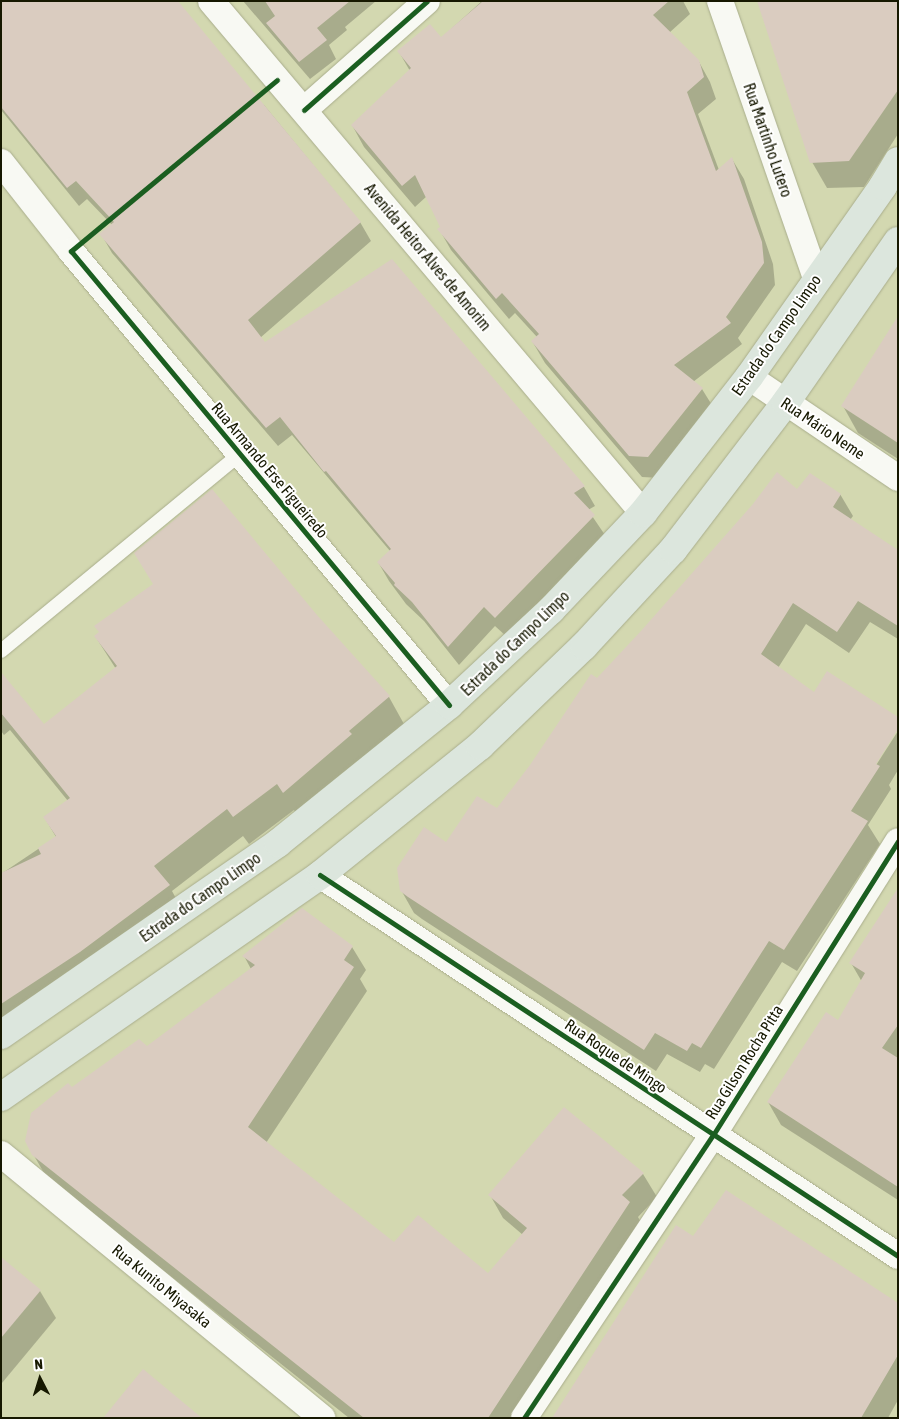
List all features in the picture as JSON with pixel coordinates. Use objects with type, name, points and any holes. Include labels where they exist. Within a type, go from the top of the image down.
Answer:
[{"type":"main road","name":"Estrada do Campo Limpo","points":[[1,1035],[278,843],[449,705],[551,610],[643,513],[749,377],[883,186],[898,160]]},
{"type":"main road","points":[[1,1097],[320,875],[480,746],[584,646],[672,550],[786,402],[898,240]]},
{"type":"street","name":"Avenida Heitor Alves de Amorim","points":[[211,1],[643,513]]},
{"type":"street","points":[[304,110],[427,1]]},
{"type":"street","name":"Rua Martinho Lutero","points":[[720,1],[816,279]]},
{"type":"street","name":"Rua Armando Erse Figueiredo","points":[[1,162],[71,251],[449,705]]},
{"type":"street","name":"Rua Mário Neme","points":[[749,377],[898,478]]},
{"type":"street","name":"Rua Gilson Rocha Pitta","points":[[524,1418],[713,1135],[898,841]]},
{"type":"street","name":"Rua Roque de Mingo","points":[[320,875],[898,1256]]},
{"type":"street","name":"Rua Kunito Miyasaka","points":[[1,1154],[322,1418]]},
{"type":"lane","points":[[1,651],[240,454]]},
{"type":"building","points":[[1,1],[178,1],[361,222],[248,320],[265,342],[392,259],[585,486],[574,493],[595,515],[495,618],[484,607],[448,647],[412,602],[394,585],[395,583],[377,562],[391,549],[326,471],[324,472],[280,417],[266,428],[99,234],[114,222],[76,181],[67,188],[1,107]]},
{"type":"building","points":[[265,1],[350,1],[317,28],[327,40],[299,62],[266,23],[275,16]]},
{"type":"building","points":[[483,1],[669,1],[653,15],[699,60],[704,77],[687,92],[716,171],[732,157],[762,242],[764,263],[726,317],[731,323],[674,365],[703,388],[648,457],[629,456],[531,341],[539,334],[502,293],[496,299],[437,229],[440,227],[415,175],[402,186],[351,125],[411,68],[397,51],[430,24],[441,37]]},
{"type":"building","points":[[757,1],[898,1],[898,90],[849,161],[810,163]]},
{"type":"building","points":[[898,316],[898,443],[841,406]]},
{"type":"building","points":[[777,472],[797,489],[810,473],[841,494],[833,507],[898,550],[898,626],[858,601],[837,632],[793,603],[761,654],[814,692],[827,671],[898,717],[898,729],[876,764],[880,766],[851,811],[868,821],[784,950],[769,941],[701,1048],[692,1043],[687,1051],[655,1033],[644,1050],[408,897],[400,891],[397,868],[424,827],[446,842],[477,796],[497,808],[530,765],[591,674],[597,678],[641,631],[753,504]]},
{"type":"building","points":[[212,489],[317,615],[390,696],[349,731],[352,734],[283,793],[277,784],[233,817],[227,809],[154,866],[170,885],[80,952],[1,1004],[1,873],[41,854],[38,848],[56,836],[43,817],[70,798],[1,713],[1,672],[44,724],[117,666],[94,636],[99,632],[94,626],[153,584],[134,553]]},
{"type":"building","points":[[898,888],[898,1025],[882,1048],[898,1058],[898,1187],[767,1102],[826,1012],[838,1020],[865,973],[849,963]]},
{"type":"building","points":[[302,908],[353,946],[344,960],[354,967],[248,1127],[394,1242],[418,1215],[488,1273],[527,1228],[488,1195],[564,1107],[644,1173],[622,1195],[630,1202],[488,1418],[364,1418],[32,1155],[25,1141],[31,1113],[68,1083],[72,1087],[139,1039],[147,1046],[255,965],[242,956]]},
{"type":"building","points":[[726,1190],[898,1303],[898,1355],[861,1418],[552,1418],[676,1225],[693,1236]]},
{"type":"building","points":[[1,1257],[41,1290],[1,1338]]},
{"type":"building","points":[[143,1369],[202,1418],[103,1418]]},
{"type":"cycle path","points":[[304,110],[427,1]]},
{"type":"cycle path","points":[[277,80],[71,251],[449,705]]},
{"type":"cycle path","points":[[524,1418],[713,1135],[898,841]]},
{"type":"cycle path","points":[[320,875],[898,1256]]}]
